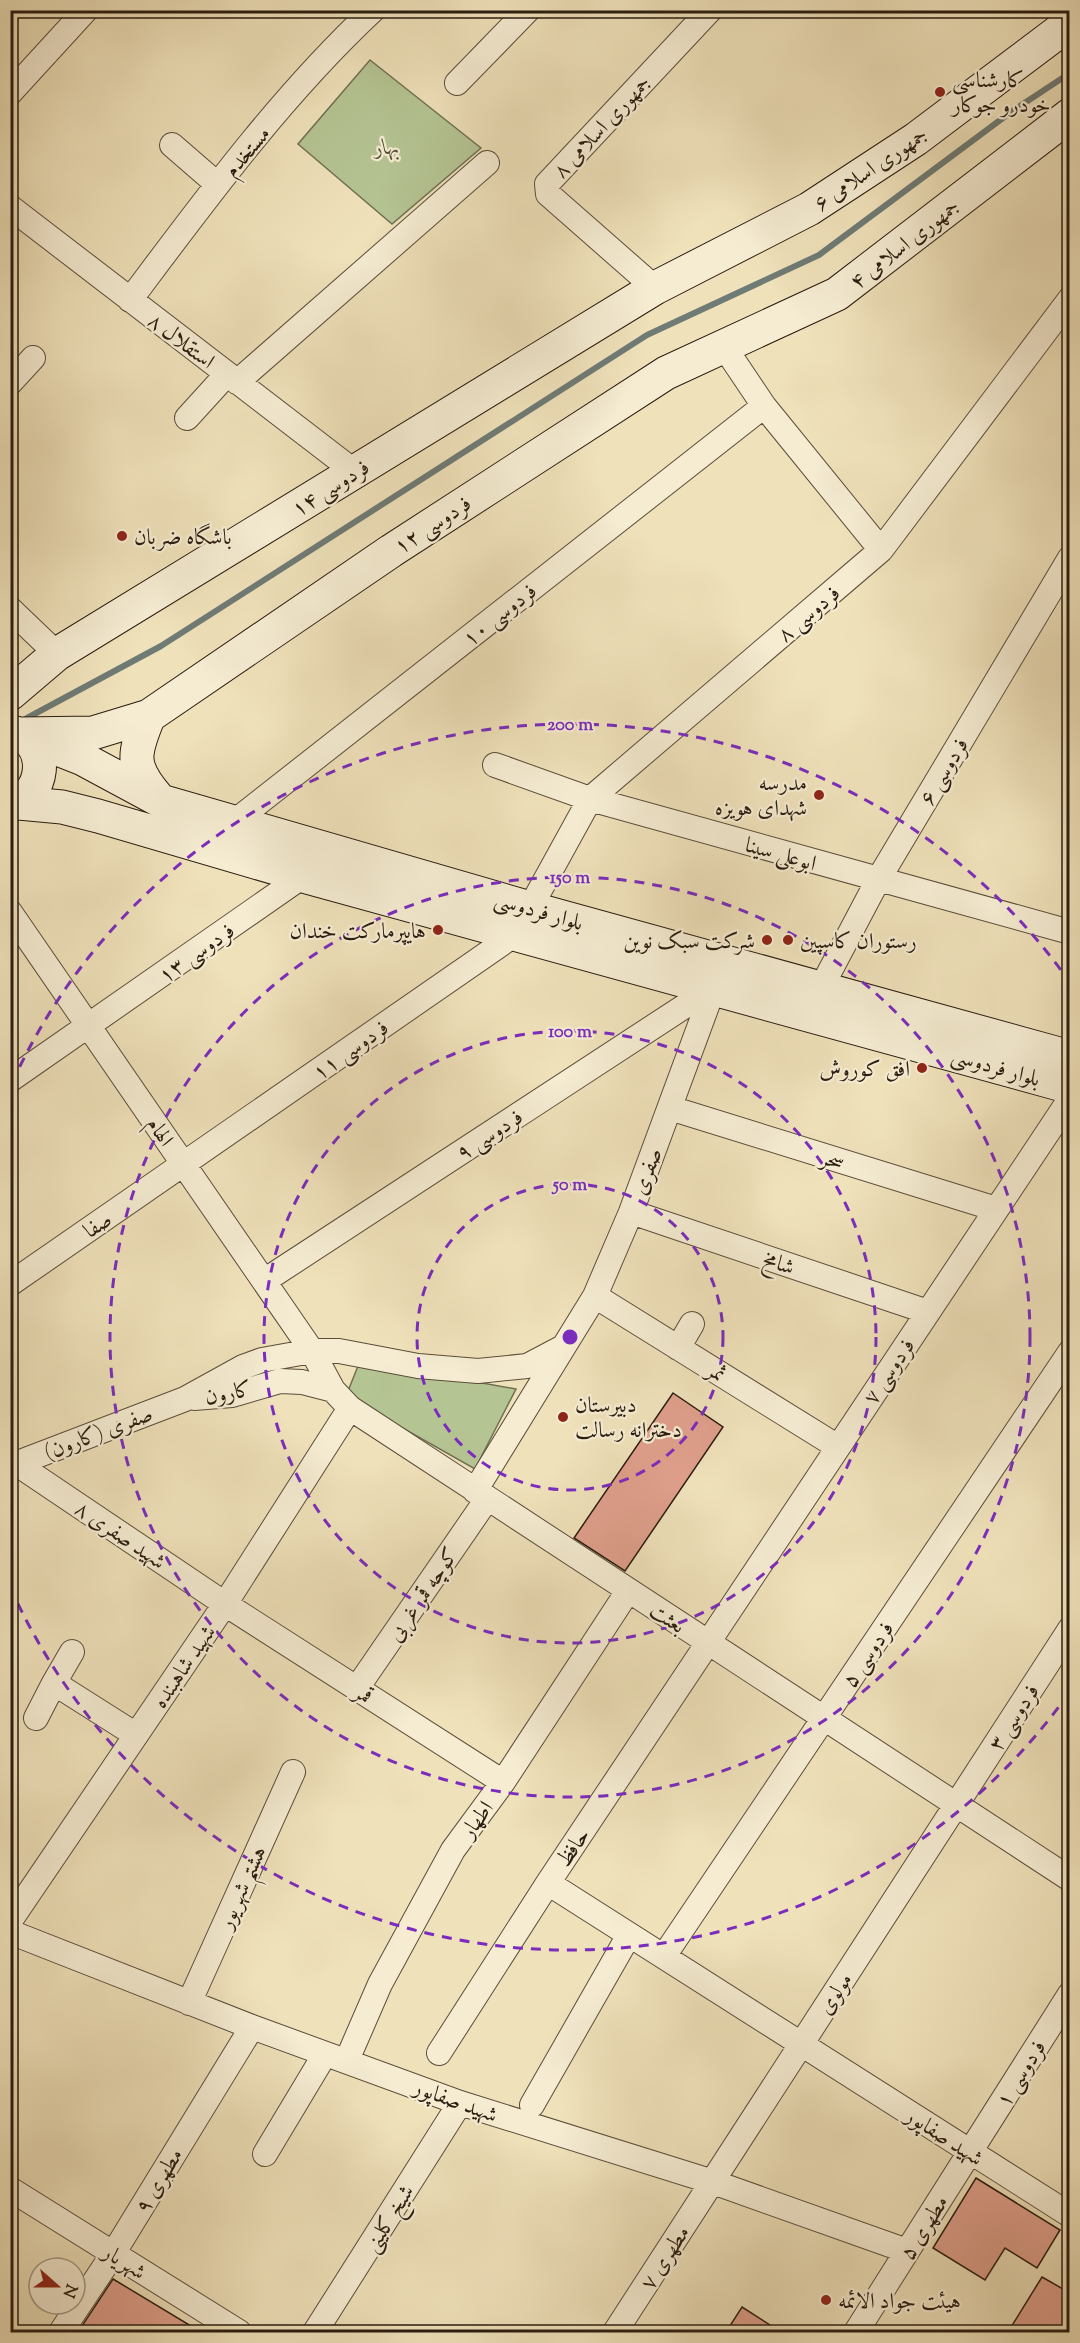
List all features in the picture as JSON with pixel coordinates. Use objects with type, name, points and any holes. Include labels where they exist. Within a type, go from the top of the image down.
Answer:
[{"type":"street","points":[[10,93],[86,10]]},
{"type":"street","name":"مستخدم","points":[[130,300],[217,184],[332,51],[373,10]]},
{"type":"street","points":[[457,83],[528,10]]},
{"type":"street","name":"جمهوری اسلامی ۸","points":[[655,288],[548,194],[547,184],[710,10]]},
{"type":"street","name":"جمهوری اسلامی ۶","points":[[655,288],[809,209],[916,139],[1070,23]]},
{"type":"street","name":"جمهوری اسلامی ۴","points":[[723,345],[837,294],[1070,115]]},
{"type":"street","points":[[172,145],[217,184]]},
{"type":"street","points":[[187,418],[487,163]]},
{"type":"street","name":"استقلال ۸","points":[[10,207],[355,472]]},
{"type":"street","name":"فردوسی ۱۴","points":[[10,694],[57,654],[655,288]]},
{"type":"street","name":"فردوسی ۸","points":[[524,920],[590,799],[881,550],[1070,299]]},
{"type":"street","points":[[723,345],[764,406],[881,550]]},
{"type":"street","name":"فردوسی ۱۲","points":[[15,733],[93,733],[149,716],[401,544],[666,373],[723,345]]},
{"type":"street","points":[[10,383],[33,358]]},
{"type":"street","name":"فردوسی ۱۰","points":[[234,822],[764,406]]},
{"type":"street","name":"فردوسی ۶","points":[[821,988],[878,880],[1070,558]]},
{"type":"street","points":[[10,609],[57,654]]},
{"type":"street","points":[[149,716],[137,745],[136,765],[144,782],[161,801]]},
{"type":"street","points":[[15,733],[33,745],[40,760],[40,777],[32,792],[15,804]]},
{"type":"street","name":"بلوار فردوسی","points":[[15,733],[83,759],[161,801],[234,822],[714,987],[1070,1087]]},
{"type":"street","name":"ابوعلی سینا","points":[[495,765],[590,799],[1070,932]]},
{"type":"street","name":"بلوار فردوسی","points":[[15,804],[62,807],[303,876],[524,920],[821,988],[1070,1057]]},
{"type":"street","name":"فردوسی ۱۳","points":[[10,1080],[90,1027],[303,876]]},
{"type":"street","name":"الهام","points":[[10,912],[312,1351],[333,1390]]},
{"type":"street","name":"فردوسی ۱۱","points":[[184,1164],[524,920]]},
{"type":"street","name":"صفری","points":[[531,1399],[595,1296],[631,1212],[714,987]]},
{"type":"street","name":"فردوسی ۹","points":[[264,1281],[714,987]]},
{"type":"street","name":"فردوسی ۷","points":[[707,1643],[1070,1099]]},
{"type":"street","name":"سحر","points":[[670,1108],[996,1209]]},
{"type":"street","name":"صفا","points":[[10,1284],[184,1164]]},
{"type":"street","name":"شامخ","points":[[631,1212],[928,1312]]},
{"type":"street","name":"ثمر","points":[[595,1296],[838,1447]]},
{"type":"street","points":[[678,1348],[692,1324]]},
{"type":"street","name":"کارون","points":[[185,1399],[243,1366],[262,1360],[312,1351],[339,1351],[418,1366],[478,1371],[527,1366],[563,1347]]},
{"type":"street","name":"فردوسی ۵","points":[[664,1956],[1070,1352]]},
{"type":"street","points":[[514,1367],[531,1399]]},
{"type":"street","name":"کارون","points":[[185,1399],[232,1395],[280,1382],[302,1382],[333,1390]]},
{"type":"street","name":"بعثت","points":[[333,1390],[350,1408],[381,1430],[1070,1879]]},
{"type":"street","name":"صفری (کارون)","points":[[14,1465],[185,1399]]},
{"type":"street","name":"کوچه قمر غربی","points":[[357,1688],[481,1495],[531,1399]]},
{"type":"street","name":"شهید شاهبنده","points":[[10,1921],[225,1604],[350,1408]]},
{"type":"street","name":"شهید صفری ۸","points":[[14,1465],[225,1604]]},
{"type":"street","name":"اطهار","points":[[265,2154],[336,2057],[453,1850],[503,1782],[628,1591]]},
{"type":"street","name":"قمر","points":[[225,1604],[503,1782]]},
{"type":"street","name":"فردوسی ۳","points":[[956,1805],[1070,1629]]},
{"type":"street","name":"حافظ","points":[[439,2053],[707,1643]]},
{"type":"street","points":[[36,1718],[72,1652]]},
{"type":"street","points":[[54,1683],[136,1735]]},
{"type":"street","name":"هشتم شهریور","points":[[189,2003],[292,1772]]},
{"type":"street","name":"مولوی","points":[[713,2182],[956,1805]]},
{"type":"street","name":"شهید صفاپور","points":[[548,1883],[1070,2215]]},
{"type":"street","name":"شهید صفاپور","points":[[10,1932],[252,2027],[460,2103],[713,2182],[908,2251]]},
{"type":"street","points":[[532,2105],[630,1935]]},
{"type":"street","name":"فردوسی ۱","points":[[970,2152],[1070,1994]]},
{"type":"street","name":"مطهری ۹","points":[[61,2332],[113,2254],[252,2027]]},
{"type":"street","name":"شیخ کلینی","points":[[315,2332],[460,2103]]},
{"type":"street","name":"مطهری ۵","points":[[856,2332],[970,2152]]},
{"type":"street","name":"مطهری ۷","points":[[624,2330],[713,2182]]},
{"type":"street","name":"شهریار","points":[[10,2189],[239,2332]]},
{"type":"green space","name":"بهار","points":[[370,60],[481,148],[392,224],[298,144]]},
{"type":"green space","points":[[360,1361],[516,1389],[475,1469],[346,1396]]},
{"type":"building","points":[[673,1393],[723,1427],[625,1571],[574,1538]]},
{"type":"building","points":[[976,2178],[1060,2230],[1037,2268],[1005,2248],[985,2280],[933,2248]]},
{"type":"building","points":[[1042,2277],[1070,2293],[1070,2332],[1008,2332]]},
{"type":"building","points":[[113,2279],[201,2332],[78,2332]]},
{"type":"building","points":[[742,2307],[781,2332],[726,2332]]},
{"type":"waterway","points":[[27,718],[161,646],[647,335],[819,255],[1011,112],[1070,73]]},
{"type":"place","name":"کارشناسی خودرو جوکار","points":[[940,92]]},
{"type":"place","name":"باشگاه ضربان","points":[[122,536]]},
{"type":"place","name":"مدرسه شهدای هویزه","points":[[819,795]]},
{"type":"place","name":"هایپرمارکت خندان","points":[[438,930]]},
{"type":"place","name":"شرکت سبک نوین","points":[[767,940]]},
{"type":"place","name":"رستوران کاسپین","points":[[788,940]]},
{"type":"place","name":"افق کوروش","points":[[922,1068]]},
{"type":"place","name":"دبیرستان دخترانه رسالت","points":[[563,1417]]},
{"type":"place","name":"هیئت جواد الائمه","points":[[826,2300]]}]
